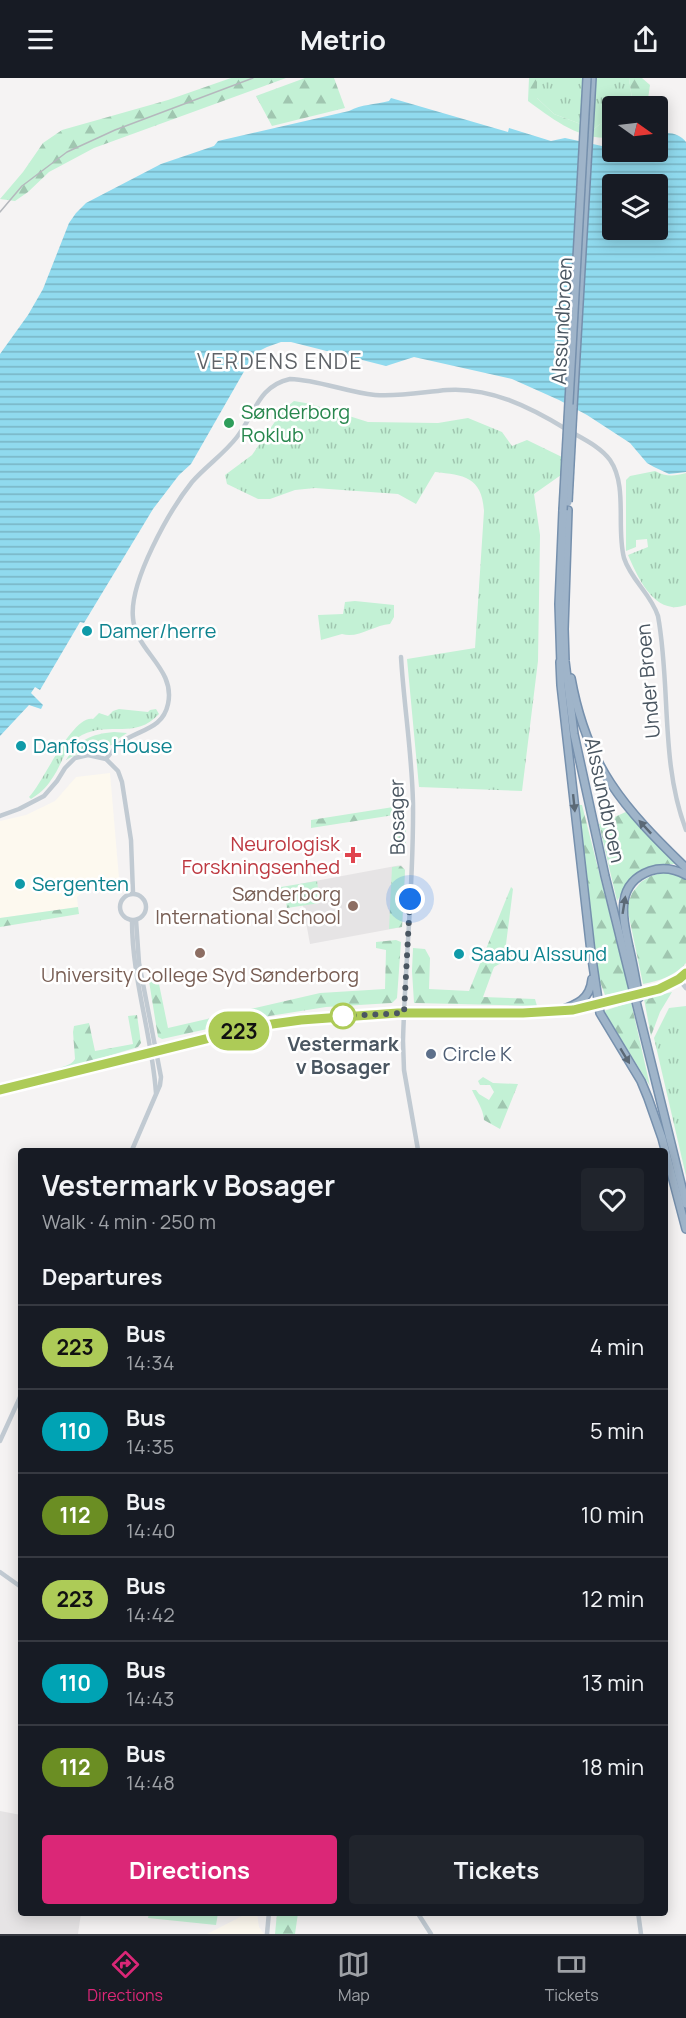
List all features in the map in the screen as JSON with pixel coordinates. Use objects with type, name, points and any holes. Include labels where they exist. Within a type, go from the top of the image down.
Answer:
[{"type":"highway","name":"Alssundbroen","points":[[587,78],[565,510],[565,661],[574,734],[605,876]]},
{"type":"highway","name":"Alssundbroen","points":[[592,78],[559,604],[560,662],[575,759],[605,876]]},
{"type":"highway","points":[[564,591],[570,673],[575,701],[589,746],[616,792],[656,839],[686,868]]},
{"type":"highway","points":[[560,662],[591,952],[600,1013],[641,1081],[665,1148]]},
{"type":"highway","points":[[646,1045],[641,1005],[623,917],[624,899],[633,883],[647,872],[665,869],[686,875]]},
{"type":"highway","points":[[605,876],[686,1204]]},
{"type":"highway","points":[[556,1011],[580,1003],[588,996],[592,982],[591,952]]},
{"type":"highway","points":[[679,979],[686,973]]},
{"type":"highway","points":[[668,1161],[686,1229]]},
{"type":"street","name":"Under Broen","points":[[106,759],[126,739],[155,726],[165,713],[170,695],[161,668],[139,637],[134,625],[133,600],[139,575],[180,499],[198,476],[239,435],[265,392],[280,381],[290,379],[378,395],[447,390],[476,391],[516,402],[548,417],[600,450],[612,462],[616,470],[620,484],[620,531],[625,561],[632,575],[653,602],[658,616],[669,757],[676,798],[686,830]]},
{"type":"street","name":"Bosager","points":[[401,657],[413,803],[404,1013],[404,1070],[418,1148]]},
{"type":"street","points":[[0,816],[44,796],[75,758],[88,755],[106,759],[118,771],[122,782],[131,840],[133,893]]},
{"type":"street","points":[[133,893],[142,897],[146,904],[145,913],[134,920],[124,917],[120,905],[126,896],[133,893]]},
{"type":"street","points":[[133,1148],[161,1077],[154,1053],[134,920]]},
{"type":"street","points":[[0,1090],[258,1026],[301,1020],[404,1013],[556,1011],[626,998],[669,986],[679,979],[686,988]]},
{"type":"street","points":[[0,1441],[18,1405]]},
{"type":"street","points":[[0,1572],[18,1585]]},
{"type":"street","points":[[267,1934],[269,1916]]},
{"type":"street","points":[[420,1916],[431,1934]]},
{"type":"street","points":[[639,1916],[642,1934]]},
{"type":"shaded area","points":[[110,773],[119,878],[98,879],[77,897],[78,907],[0,918],[0,821],[26,815],[55,801],[76,777]]},
{"type":"shaded area","name":"Sønderborg International School","points":[[401,865],[405,870],[402,927],[310,944],[299,884]]},
{"type":"shaded area","points":[[0,1811],[18,1814],[18,1916],[81,1916],[78,1934],[0,1934]]},
{"type":"shaded area","points":[[242,1916],[257,1916],[259,1927],[264,1934],[207,1934]]},
{"type":"green space","points":[[231,78],[286,78],[94,148],[49,172],[15,201],[0,199],[43,143],[62,130],[168,100]]},
{"type":"green space","points":[[305,78],[334,78],[345,108],[272,126],[256,96]]},
{"type":"green space","points":[[529,78],[537,78],[537,98],[554,114],[594,129],[602,124],[602,138],[589,136],[567,127],[528,101]]},
{"type":"green space","points":[[537,78],[629,78],[632,96],[602,96],[602,124],[594,129],[554,114],[537,98]]},
{"type":"green space","points":[[629,78],[642,78],[650,85],[648,96],[632,96]]},
{"type":"green space","points":[[294,401],[368,422],[438,423],[468,418],[502,432],[512,446],[527,440],[562,457],[561,475],[534,494],[540,535],[538,661],[522,791],[419,787],[407,659],[475,648],[484,511],[480,491],[470,480],[463,477],[435,472],[416,504],[398,494],[315,488],[295,490],[270,499],[258,499],[227,484],[225,475],[252,455],[283,410]]},
{"type":"green space","points":[[655,471],[671,475],[686,473],[686,605],[677,607],[664,605],[650,594],[639,579],[628,555],[648,547],[647,539],[636,540],[636,547],[626,551],[626,480],[630,476]]},
{"type":"green space","points":[[345,602],[394,605],[394,617],[390,624],[354,635],[342,634],[321,640],[318,615],[343,614]]},
{"type":"green space","points":[[119,709],[148,712],[156,709],[159,714],[141,726],[102,729],[82,735],[72,744],[47,786],[31,799],[29,797],[58,751],[76,728],[99,713],[108,716]]},
{"type":"green space","points":[[127,733],[103,752],[84,752],[66,760],[75,747],[86,739],[98,734]]},
{"type":"green space","points":[[406,805],[406,850],[402,855],[394,856],[394,815],[311,828],[311,820]]},
{"type":"green space","points":[[577,805],[582,805],[629,991],[605,995],[599,979]]},
{"type":"green space","points":[[628,811],[643,830],[678,864],[656,865],[641,871],[617,901],[599,824]]},
{"type":"green space","points":[[401,866],[405,870],[402,927],[389,929],[392,867]]},
{"type":"green space","points":[[665,872],[681,876],[686,880],[686,963],[666,977],[643,984],[627,907],[632,893],[641,882]]},
{"type":"green space","points":[[317,881],[320,903],[287,908],[285,896],[276,897],[275,888]]},
{"type":"green space","points":[[511,887],[513,889],[505,952],[514,956],[494,967],[483,997],[535,999],[537,1006],[414,1003],[413,948],[425,949],[430,958],[429,989],[469,991]]},
{"type":"green space","points":[[78,907],[79,914],[0,927],[0,918]]},
{"type":"green space","points":[[396,940],[401,942],[397,998],[392,1003],[326,1007],[257,1018],[162,1039],[158,1037],[149,981],[158,979],[168,1028],[320,993],[385,989],[386,950],[376,948],[376,942]]},
{"type":"green space","points":[[672,992],[660,1012],[651,1036],[644,999]]},
{"type":"green space","points":[[631,1002],[650,1086],[604,1011]]},
{"type":"green space","points":[[686,1006],[686,1176],[654,1038],[669,1008]]},
{"type":"green space","points":[[137,1015],[141,1043],[138,1047],[55,1072],[75,1059],[74,1026],[89,1023],[95,1051],[133,1044],[128,1016]]},
{"type":"green space","points":[[483,1077],[493,1083],[518,1084],[500,1129],[484,1120],[472,1090],[476,1090],[489,1100],[494,1092],[490,1085],[480,1085],[478,1081]]},
{"type":"green space","points":[[148,1916],[218,1916],[216,1925],[148,1918]]},
{"type":"green space","points":[[277,1916],[298,1916],[295,1934],[275,1934]]},
{"type":"water","points":[[391,98],[508,132],[509,128],[551,141],[565,138],[602,146],[602,162],[668,162],[668,133],[676,135],[686,142],[686,472],[669,474],[654,467],[647,463],[630,443],[587,415],[512,379],[414,357],[386,366],[291,342],[281,342],[267,347],[259,351],[250,361],[191,464],[179,475],[153,509],[84,623],[80,622],[40,690],[35,687],[31,693],[43,705],[41,709],[29,705],[0,736],[0,354],[28,315],[43,289],[69,223],[86,203],[161,164],[214,146],[218,141],[389,101]]},
{"type":"railway","points":[[0,212],[22,186],[67,152],[115,130],[253,78]]},
{"type":"bus line","name":"223","points":[[0,1090],[258,1026],[301,1020],[398,1013],[523,1013],[573,1010],[669,986],[686,973]]},
{"type":"place","name":"Sønderborg Roklub","points":[[229,423]]},
{"type":"place","name":"Damer/herre","points":[[87,631]]},
{"type":"place","name":"Danfoss House","points":[[21,746]]},
{"type":"place","name":"Neurologisk Forskningsenhed","points":[[353,855]]},
{"type":"place","name":"Sergenten","points":[[20,884]]},
{"type":"place","name":"Sønderborg International School","points":[[353,906]]},
{"type":"place","name":"University College Syd Sønderborg","points":[[200,953]]},
{"type":"place","name":"Saabu Alssund","points":[[459,954]]},
{"type":"place","name":"Vestermark v Bosager","points":[[343,1016]]},
{"type":"place","name":"Circle K","points":[[431,1054]]},
{"type":"district","name":"VERDENS ENDE","points":[[280,362]]},
{"type":"route","points":[[343,1016],[404,1013],[410,899]]}]
